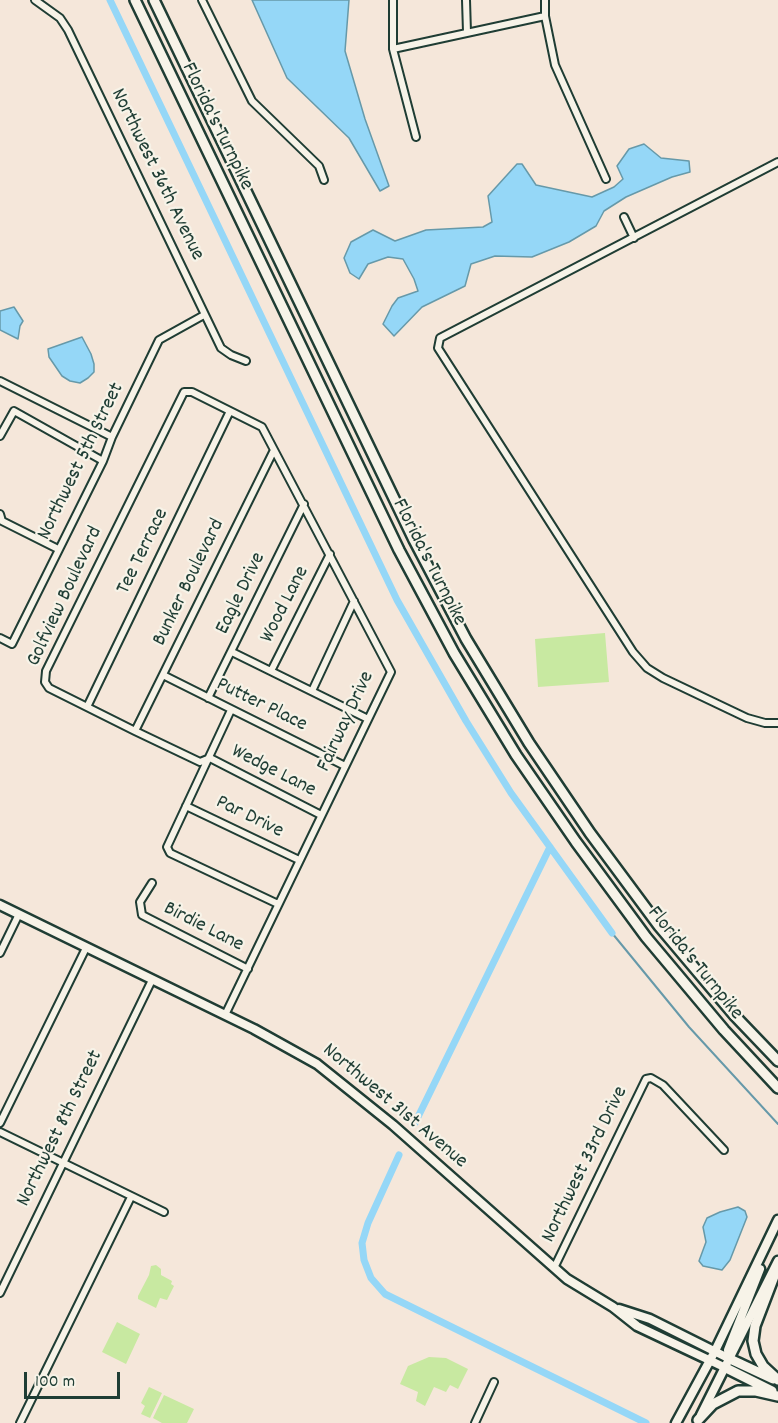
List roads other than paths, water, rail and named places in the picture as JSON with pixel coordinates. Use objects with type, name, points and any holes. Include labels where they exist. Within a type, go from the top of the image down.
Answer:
[{"type":"highway","name":"Florida's Turnpike","points":[[135,0],[399,550],[454,653],[516,755],[646,938],[724,1030],[778,1088]]},
{"type":"highway","name":"Florida's Turnpike","points":[[154,0],[414,540],[466,639],[529,743],[590,833],[667,935],[735,1017],[778,1061]]},
{"type":"highway","points":[[778,1266],[754,1326],[753,1341],[756,1354],[763,1366],[778,1381]]},
{"type":"highway","points":[[728,1364],[778,1381]]},
{"type":"highway","points":[[728,1364],[778,1395]]},
{"type":"highway","points":[[697,1422],[713,1404],[738,1391],[778,1395]]},
{"type":"main road","name":"Northwest 31st Avenue","points":[[0,905],[285,1045],[317,1064],[393,1125],[567,1279],[613,1307],[637,1326],[709,1361],[728,1364]]},
{"type":"main road","points":[[676,1423],[715,1351],[778,1220]]},
{"type":"main road","points":[[728,1364],[728,1350],[762,1264],[763,1250]]},
{"type":"main road","points":[[697,1422],[778,1261]]},
{"type":"main road","name":"Northwest 31st Avenue","points":[[613,1307],[650,1319],[715,1351],[728,1364]]},
{"type":"street","name":"Northwest 36th Avenue","points":[[35,0],[60,18],[68,30],[221,348],[246,361]]},
{"type":"street","points":[[202,0],[252,101],[319,166],[324,180]]},
{"type":"street","points":[[393,0],[393,49],[416,137]]},
{"type":"street","points":[[466,0],[467,32]]},
{"type":"street","points":[[545,0],[545,16],[555,65],[606,179]]},
{"type":"street","points":[[393,49],[545,16]]},
{"type":"street","points":[[778,162],[440,338],[438,348],[633,652],[647,668],[666,680],[747,718],[765,723],[778,723]]},
{"type":"street","points":[[624,216],[634,238]]},
{"type":"street","name":"Northwest 5th Street","points":[[0,638],[12,644],[103,460],[159,340],[204,315]]},
{"type":"street","points":[[0,381],[112,437]]},
{"type":"street","name":"Fairway Drive","points":[[184,392],[192,392],[262,427],[391,672],[225,1015]]},
{"type":"street","name":"Golfview Boulevard","points":[[184,392],[46,671],[45,682],[49,688],[200,762],[210,758]]},
{"type":"street","points":[[0,436],[14,411],[103,460]]},
{"type":"street","name":"Tee Terrace","points":[[87,707],[231,411]]},
{"type":"street","name":"Bunker Boulevard","points":[[135,731],[274,450]]},
{"type":"street","name":"Eagle Drive","points":[[208,698],[304,504]]},
{"type":"street","points":[[0,514],[2,521],[58,549]]},
{"type":"street","name":"Wood Lane","points":[[271,671],[330,554]]},
{"type":"street","points":[[312,691],[354,601]]},
{"type":"street","points":[[232,652],[368,719]]},
{"type":"street","name":"Putter Place","points":[[163,675],[345,766]]},
{"type":"street","points":[[231,710],[167,847],[170,853],[278,904]]},
{"type":"street","name":"Wedge Lane","points":[[210,758],[321,815]]},
{"type":"street","name":"Par Drive","points":[[186,806],[299,860]]},
{"type":"street","name":"Birdie Lane","points":[[152,883],[140,902],[142,915],[248,969]]},
{"type":"street","points":[[0,953],[19,915]]},
{"type":"street","points":[[0,1123],[86,948]]},
{"type":"street","name":"Northwest 8th Street","points":[[0,1293],[152,980]]},
{"type":"street","name":"Northwest 33rd Drive","points":[[555,1266],[646,1080],[651,1078],[663,1084],[724,1150]]},
{"type":"street","points":[[0,1132],[164,1212]]},
{"type":"street","points":[[20,1423],[131,1197]]},
{"type":"street","points":[[475,1423],[494,1382]]},
{"type":"water","points":[[252,0],[349,0],[345,51],[365,119],[389,186],[380,191],[349,138],[287,78]]},
{"type":"water","points":[[644,144],[661,158],[689,161],[690,172],[672,177],[626,197],[604,211],[596,226],[569,242],[532,257],[495,256],[471,264],[465,286],[422,307],[394,336],[383,324],[392,306],[398,298],[418,291],[403,259],[388,257],[368,264],[359,279],[350,273],[344,258],[351,242],[373,230],[395,241],[426,230],[483,227],[492,222],[488,196],[517,164],[522,164],[536,185],[592,197],[614,187],[623,179],[617,166],[629,149]]},
{"type":"water","points":[[14,307],[23,321],[18,339],[0,330],[0,311]]},
{"type":"water","points":[[82,337],[91,354],[94,372],[80,383],[62,376],[49,357],[48,349]]},
{"type":"water","points":[[738,1207],[745,1211],[747,1217],[730,1260],[722,1270],[703,1266],[699,1261],[706,1242],[703,1227],[707,1218]]},
{"type":"waterway","points":[[110,0],[397,600],[466,721],[511,793],[612,933]]},
{"type":"waterway","points":[[415,1123],[550,847]]},
{"type":"waterway","points":[[612,933],[689,1027],[778,1124]]},
{"type":"waterway","points":[[399,1155],[368,1223],[362,1243],[364,1260],[371,1278],[385,1294],[646,1423]]}]
